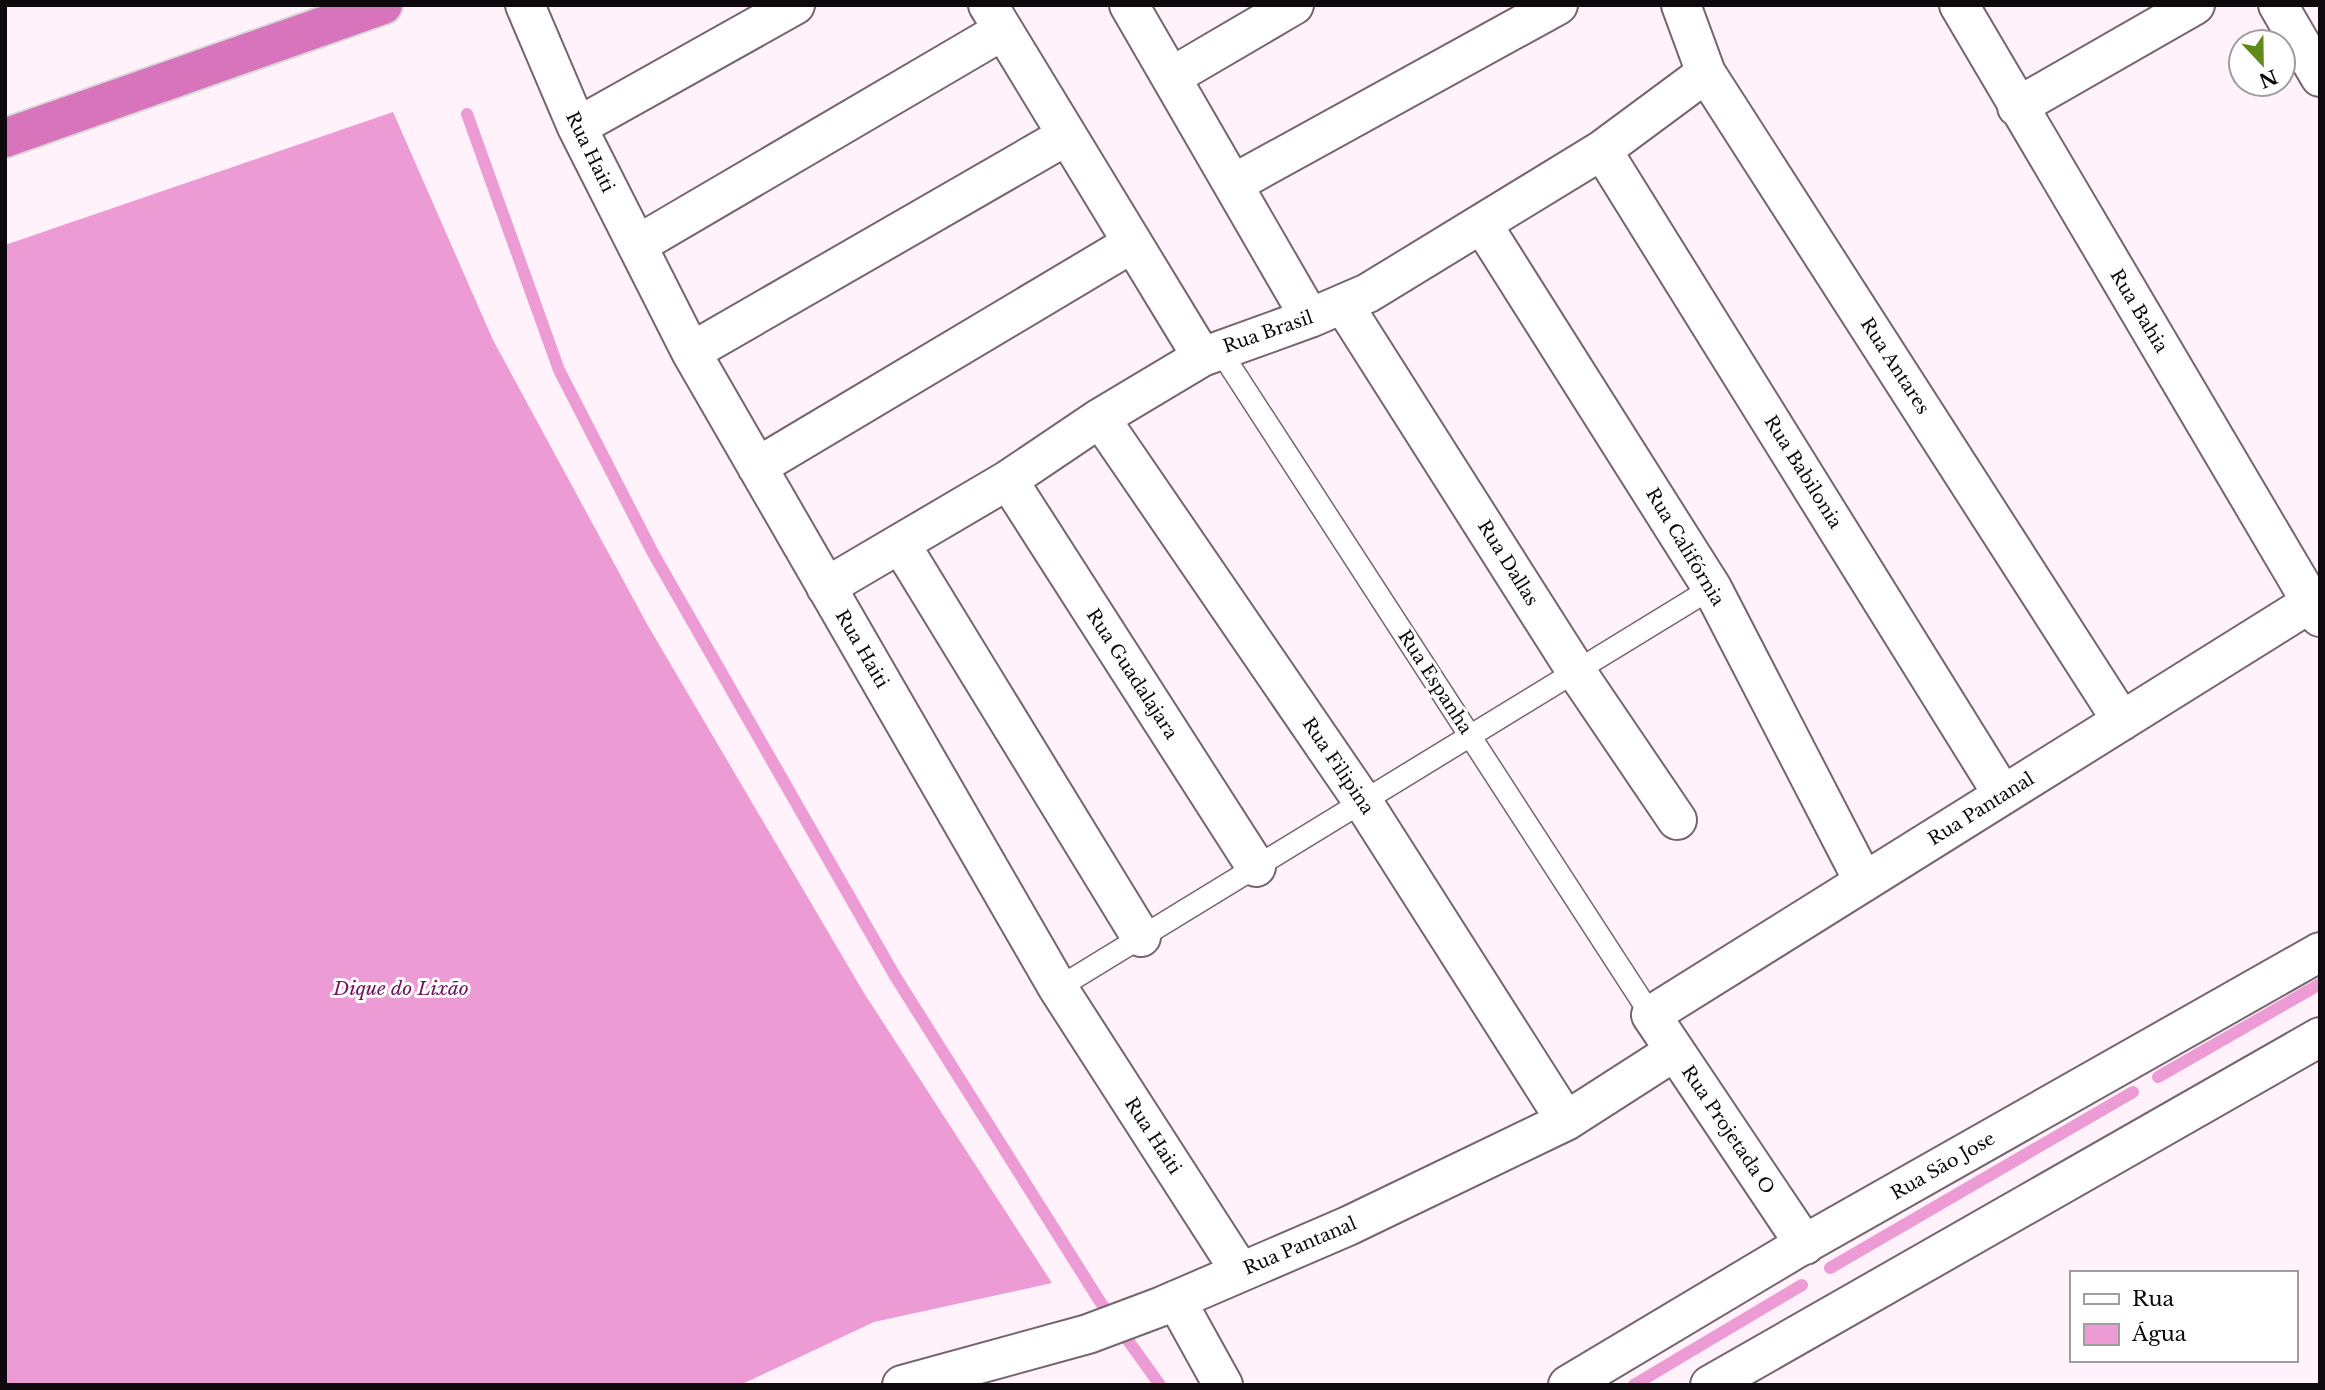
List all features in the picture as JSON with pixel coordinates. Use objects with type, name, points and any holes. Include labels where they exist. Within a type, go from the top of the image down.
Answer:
[{"type":"highway","points":[[5,138],[383,5]]},
{"type":"street","name":"Rua Haiti","points":[[524,5],[577,127],[691,352],[1058,988],[1240,1271]]},
{"type":"street","points":[[577,127],[795,5]]},
{"type":"street","name":"Rua Dallas","points":[[1129,5],[1233,184],[1327,311],[1677,820]]},
{"type":"street","points":[[1171,77],[1294,5]]},
{"type":"street","points":[[1233,184],[1558,5]]},
{"type":"street","name":"Rua Antares","points":[[1681,5],[1706,73],[2122,721]]},
{"type":"street","name":"Rua Bahia","points":[[1959,5],[2316,609]]},
{"type":"street","points":[[2017,107],[2195,5]]},
{"type":"street","points":[[2278,5],[2320,78]]},
{"type":"street","points":[[637,245],[995,18],[1131,244],[1210,353]]},
{"type":"street","name":"Rua Brasil","points":[[826,587],[1008,480],[1100,418],[1210,353],[1327,311],[1482,224],[1602,150],[1706,73]]},
{"type":"street","points":[[691,352],[1066,136]]},
{"type":"street","name":"Rua Babilonia","points":[[1602,150],[2003,794]]},
{"type":"street","name":"Rua Califórnia","points":[[1482,224],[1712,588],[1864,882]]},
{"type":"street","points":[[757,467],[1131,244]]},
{"type":"street","name":"Rua Filipina","points":[[1100,418],[1363,802],[1566,1121]]},
{"type":"street","name":"Rua Guadalajara","points":[[1008,480],[1256,867]]},
{"type":"street","points":[[901,545],[1141,937]]},
{"type":"street","name":"Rua Pantanal","points":[[1651,1015],[2122,721],[2316,609]]},
{"type":"street","name":"Rua Sāo Jose","points":[[1567,1385],[1805,1245],[2320,952]]},
{"type":"street","name":"Rua Projetada O","points":[[1651,1015],[1805,1245]]},
{"type":"street","points":[[1710,1385],[2320,1037]]},
{"type":"street","name":"Rua Pantanal","points":[[902,1385],[1088,1334],[1168,1304],[1348,1226],[1566,1121],[1675,1051]]},
{"type":"street","points":[[1168,1304],[1223,1385]]},
{"type":"lane","name":"Rua Espanha","points":[[1210,353],[1470,736],[1651,1015]]},
{"type":"lane","points":[[1058,988],[1712,588]]},
{"type":"water","name":"Dique do Lixão","points":[[393,112],[493,340],[647,624],[864,993],[1052,1283],[874,1322],[740,1385],[5,1385],[5,245]]},
{"type":"waterway","points":[[467,114],[559,370],[653,553],[895,976],[1099,1300],[1160,1385]]},
{"type":"waterway","points":[[2158,1077],[2320,984]]},
{"type":"waterway","points":[[1830,1268],[2133,1092]]},
{"type":"waterway","points":[[1634,1385],[1802,1285]]}]
